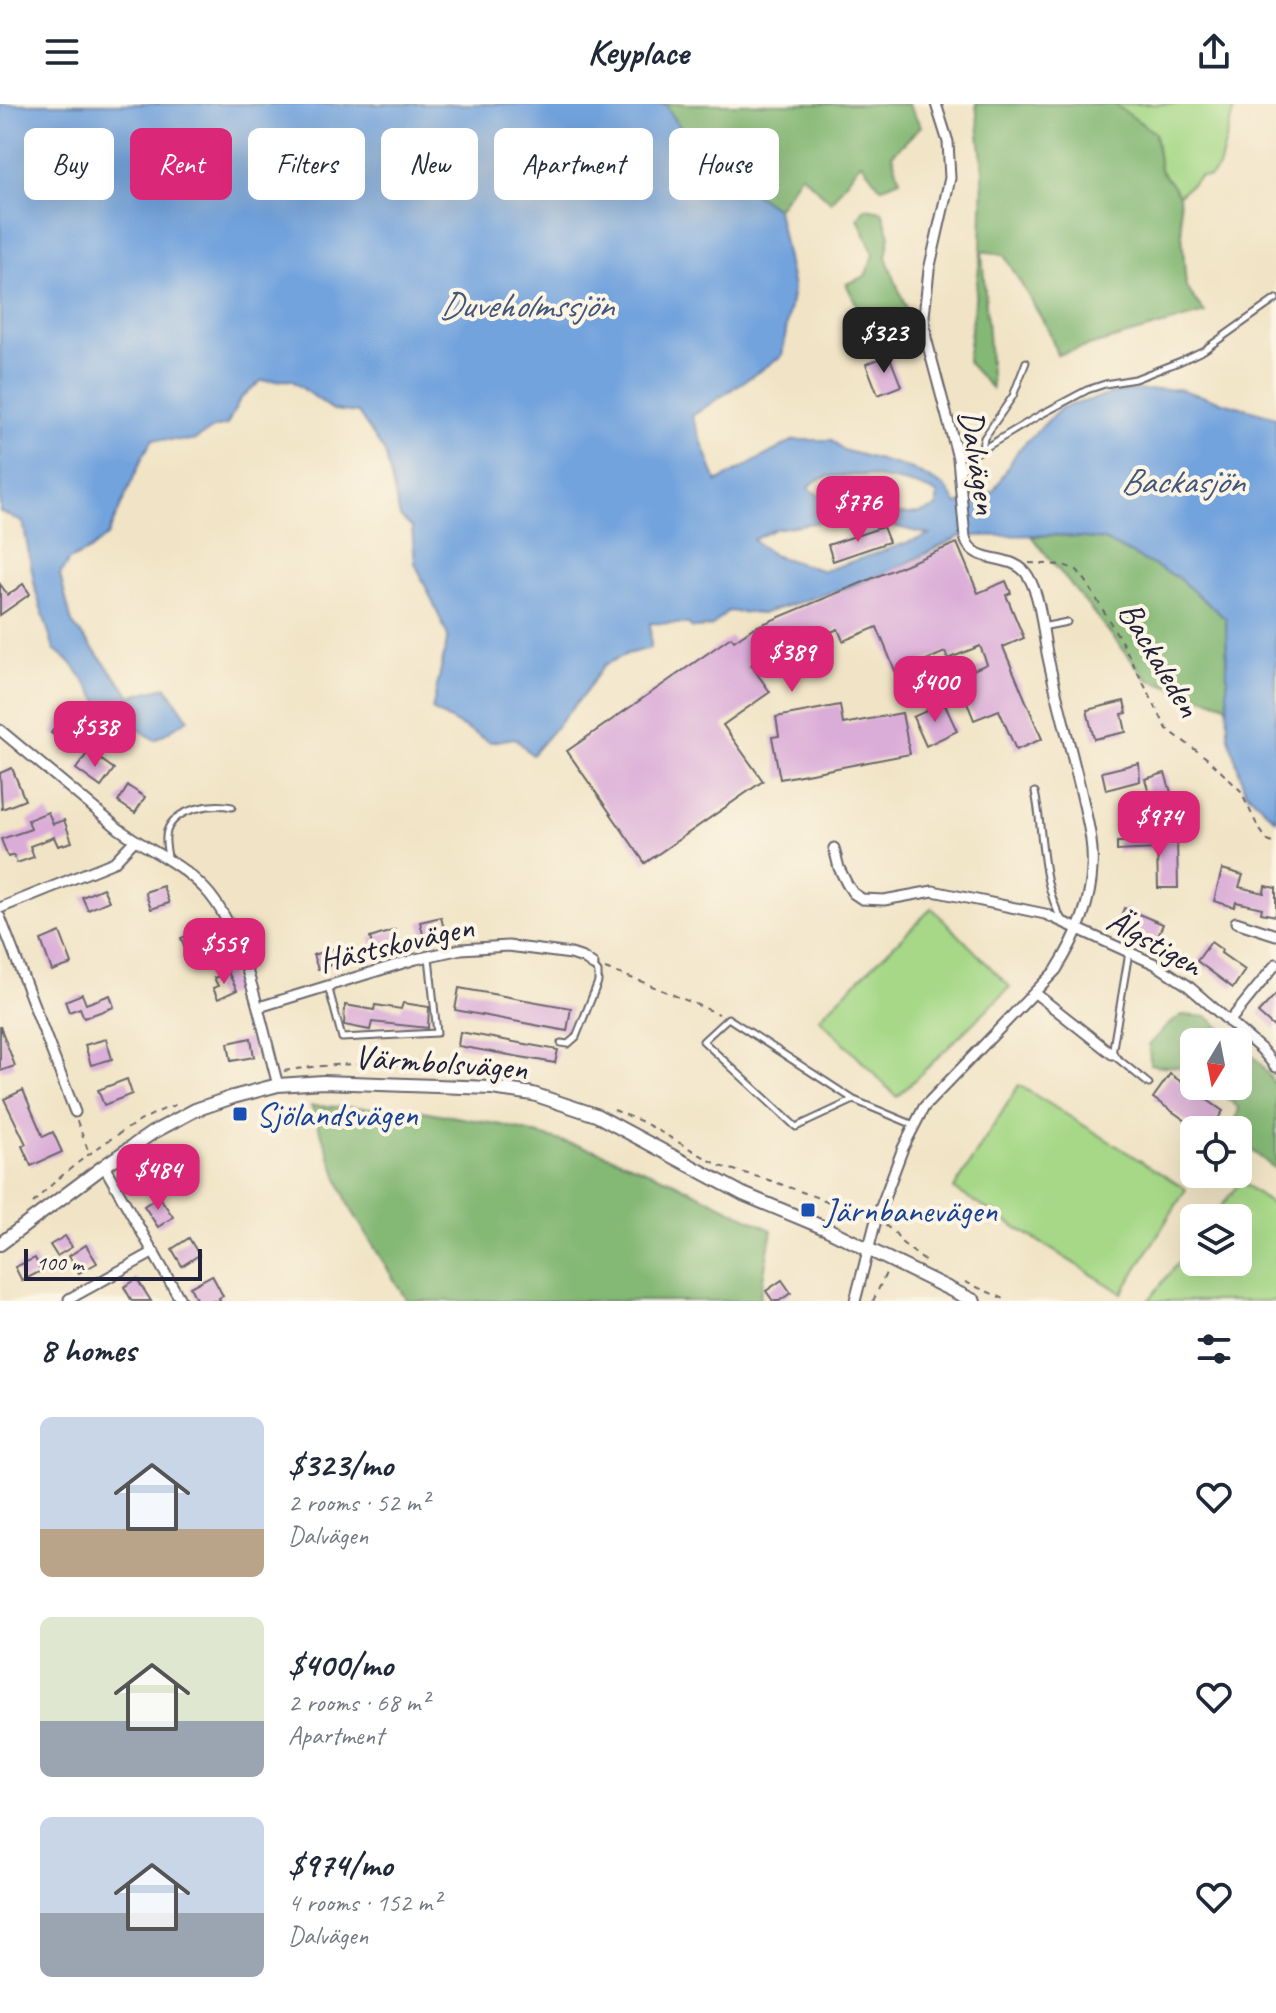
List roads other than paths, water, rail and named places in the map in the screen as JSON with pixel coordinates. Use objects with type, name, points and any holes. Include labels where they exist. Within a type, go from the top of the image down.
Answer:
[{"type":"street","name":"Dalvägen","points":[[936,104],[948,142],[950,178],[929,270],[925,327],[929,357],[952,432],[960,473],[965,538],[968,548],[975,553],[1014,562],[1022,568],[1034,588],[1042,627]]},
{"type":"street","points":[[855,1301],[876,1220],[914,1125],[936,1093],[1056,970],[1077,929],[1089,891],[1092,849],[1042,627]]},
{"type":"street","points":[[0,730],[134,841],[168,857],[205,889],[218,905],[238,947],[259,1007],[276,1079]]},
{"type":"street","points":[[0,908],[114,862],[134,841]]},
{"type":"street","points":[[834,848],[847,884],[862,899],[884,900],[916,893],[948,893],[1045,914],[1077,929]]},
{"type":"street","points":[[0,917],[75,1112]]},
{"type":"street","points":[[1236,922],[1276,935]]},
{"type":"street","name":"Älgstigen","points":[[1077,929],[1172,973],[1261,1049],[1276,1067]]},
{"type":"street","name":"Hästskovägen","points":[[259,1007],[461,949],[508,946],[571,954],[593,965]]},
{"type":"street","points":[[1229,1022],[1276,964]]},
{"type":"street","points":[[1035,993],[1112,1054]]},
{"type":"street","name":"Värmbolsvägen","points":[[0,1244],[152,1133],[195,1110],[276,1079],[448,1085],[533,1094],[596,1115],[743,1194],[974,1301]]},
{"type":"street","points":[[104,1166],[181,1301]]},
{"type":"street","points":[[69,1299],[154,1252]]},
{"type":"lane","points":[[960,473],[973,455],[982,449],[1087,390],[1135,379],[1204,350],[1276,299]]},
{"type":"lane","points":[[982,449],[984,438],[1019,384],[1026,362]]},
{"type":"lane","points":[[1042,627],[1067,622]]},
{"type":"lane","points":[[1035,792],[1043,860],[1062,921]]},
{"type":"lane","points":[[168,857],[165,841],[168,828],[176,819],[208,806],[232,807]]},
{"type":"lane","points":[[1129,951],[1112,1054],[1149,1084]]},
{"type":"lane","points":[[328,985],[342,1038],[437,1033],[429,956]]},
{"type":"lane","points":[[561,1043],[568,1044],[576,1037],[598,982],[598,972],[593,965]]},
{"type":"lane","points":[[854,1100],[796,1127],[703,1041],[728,1018],[854,1100],[914,1125]]},
{"type":"water","name":"Duveholmssjön","points":[[0,104],[665,104],[681,128],[669,128],[669,200],[764,200],[777,209],[793,288],[782,356],[692,416],[717,482],[794,440],[832,440],[843,450],[912,469],[945,487],[957,504],[993,492],[1018,450],[1061,408],[1123,391],[1178,389],[1276,417],[1276,820],[1245,791],[1228,734],[1226,619],[1177,577],[1104,540],[1056,535],[961,536],[891,571],[761,614],[728,611],[711,627],[650,623],[651,648],[627,654],[604,665],[585,693],[532,755],[515,738],[490,742],[432,710],[448,636],[415,563],[412,528],[400,517],[385,453],[358,413],[333,410],[291,380],[261,381],[240,399],[227,425],[214,428],[193,441],[153,439],[108,535],[90,550],[69,560],[60,575],[72,623],[131,696],[166,687],[188,719],[155,740],[101,704],[72,664],[54,649],[36,592],[23,522],[0,512]],"holes":[[[842,475],[864,475],[902,482],[937,494],[937,506],[911,514],[872,511],[833,501],[808,488],[819,479]],[[826,521],[872,521],[930,535],[824,571],[773,555],[753,540],[775,529]]]},
{"type":"place","name":"Sjölandsvägen","points":[[240,1114]]},
{"type":"place","name":"Järnbanevägen","points":[[808,1210]]},
{"type":"water label","name":"Backasjön","points":[[1182,481]]}]
